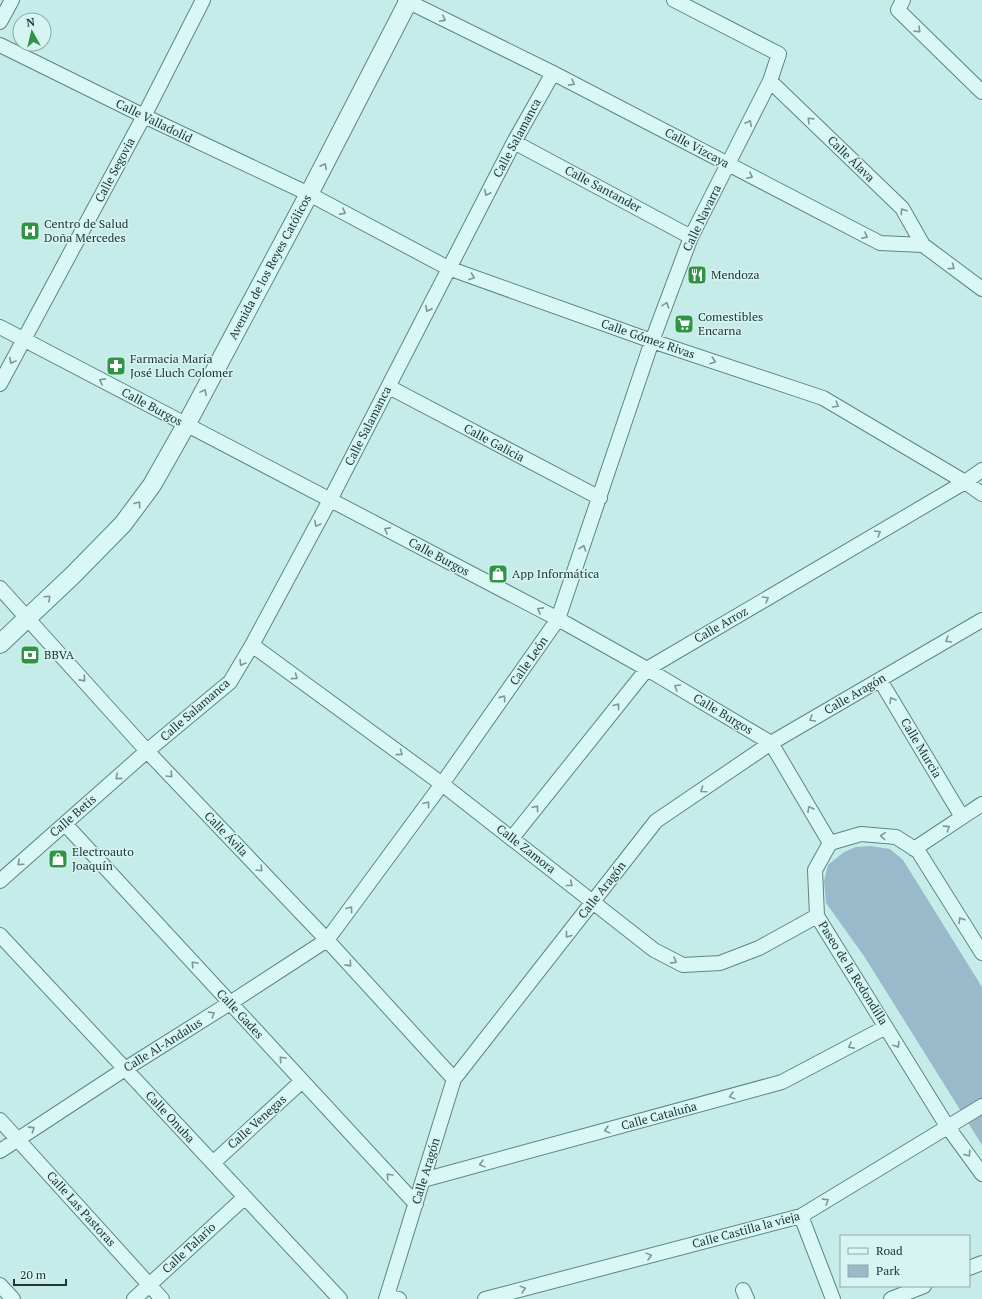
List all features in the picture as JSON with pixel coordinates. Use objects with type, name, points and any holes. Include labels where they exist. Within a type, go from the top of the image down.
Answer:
[{"type":"street","points":[[0,22],[12,0]]},
{"type":"street","name":"Calle Segovia","points":[[24,339],[144,116],[203,0]]},
{"type":"street","name":"Calle Navarra","points":[[652,341],[691,237],[770,81],[779,54],[674,0]]},
{"type":"street","points":[[903,0],[898,10],[982,92]]},
{"type":"street","name":"Calle Vizcaya","points":[[408,1],[553,72],[880,244],[923,245]]},
{"type":"street","name":"Avenida de los Reyes Católicos","points":[[0,644],[123,524],[152,485],[186,425],[309,194],[408,1]]},
{"type":"street","name":"Calle Valladolid","points":[[0,45],[144,116],[309,194]]},
{"type":"street","name":"Calle Salamanca","points":[[147,751],[230,682],[252,645],[330,500],[389,387],[448,268],[514,142],[553,72]]},
{"type":"street","name":"Calle Álava","points":[[770,81],[902,208],[923,245]]},
{"type":"street","name":"Calle Santander","points":[[514,142],[691,237]]},
{"type":"street","name":"Calle Gómez Rivas","points":[[309,194],[448,268],[652,341],[823,398],[965,482],[982,494]]},
{"type":"street","points":[[923,245],[982,289]]},
{"type":"street","name":"Calle Burgos","points":[[0,327],[558,619],[647,669],[771,743],[830,843]]},
{"type":"street","points":[[0,384],[24,339]]},
{"type":"street","name":"Calle León","points":[[327,940],[442,784],[558,619],[652,341]]},
{"type":"street","name":"Calle Galicia","points":[[389,387],[600,498]]},
{"type":"street","name":"Calle Arroz","points":[[512,838],[647,669],[965,482],[982,470]]},
{"type":"street","name":"Calle Ávila","points":[[0,588],[147,751],[327,940],[454,1080]]},
{"type":"street","name":"Calle Aragón","points":[[391,1298],[416,1204],[454,1080],[656,821],[771,743],[982,620]]},
{"type":"street","name":"Calle Zamora","points":[[252,645],[442,784],[654,950],[683,965],[720,963],[759,948],[817,916]]},
{"type":"street","name":"Calle Murcia","points":[[880,680],[962,818]]},
{"type":"street","name":"Calle Betis","points":[[0,881],[147,751]]},
{"type":"street","points":[[914,849],[982,804]]},
{"type":"street","name":"Calle Gades","points":[[64,824],[416,1204]]},
{"type":"street","points":[[830,843],[861,834],[896,837],[918,851],[982,953]]},
{"type":"street","name":"Paseo de la Redondilla","points":[[830,843],[815,870],[817,916],[947,1126],[982,1174]]},
{"type":"street","name":"Calle Onuba","points":[[0,935],[340,1299]]},
{"type":"street","name":"Calle Al-Andalus","points":[[0,1151],[125,1068],[230,1003],[327,940]]},
{"type":"street","name":"Calle Cataluña","points":[[423,1180],[782,1082],[886,1027]]},
{"type":"street","name":"Calle Venegas","points":[[213,1163],[302,1081]]},
{"type":"street","name":"Calle Castilla la vieja","points":[[486,1299],[801,1216],[982,1106]]},
{"type":"street","name":"Calle Las Pastoras","points":[[0,1120],[162,1299]]},
{"type":"street","name":"Calle Talario","points":[[134,1299],[245,1197]]},
{"type":"street","points":[[801,1216],[833,1299]]},
{"type":"street","points":[[970,1268],[982,1263]]},
{"type":"street","points":[[0,1284],[13,1299]]},
{"type":"street","points":[[891,1299],[921,1287]]},
{"type":"green space","points":[[870,846],[890,849],[903,860],[982,987],[982,1145],[864,956],[826,903],[824,881],[828,865],[844,852],[856,847]]},
{"type":"place","name":"Centro de Salud Doña Mercedes","points":[[30,231]]},
{"type":"place","name":"Mendoza","points":[[697,275]]},
{"type":"place","name":"Comestibles Encarna","points":[[684,324]]},
{"type":"place","name":"Farmacia María José Lluch Colomer","points":[[116,366]]},
{"type":"place","name":"App Informática","points":[[498,574]]},
{"type":"place","name":"BBVA","points":[[30,655]]},
{"type":"place","name":"Electroauto Joaquín","points":[[58,859]]}]
